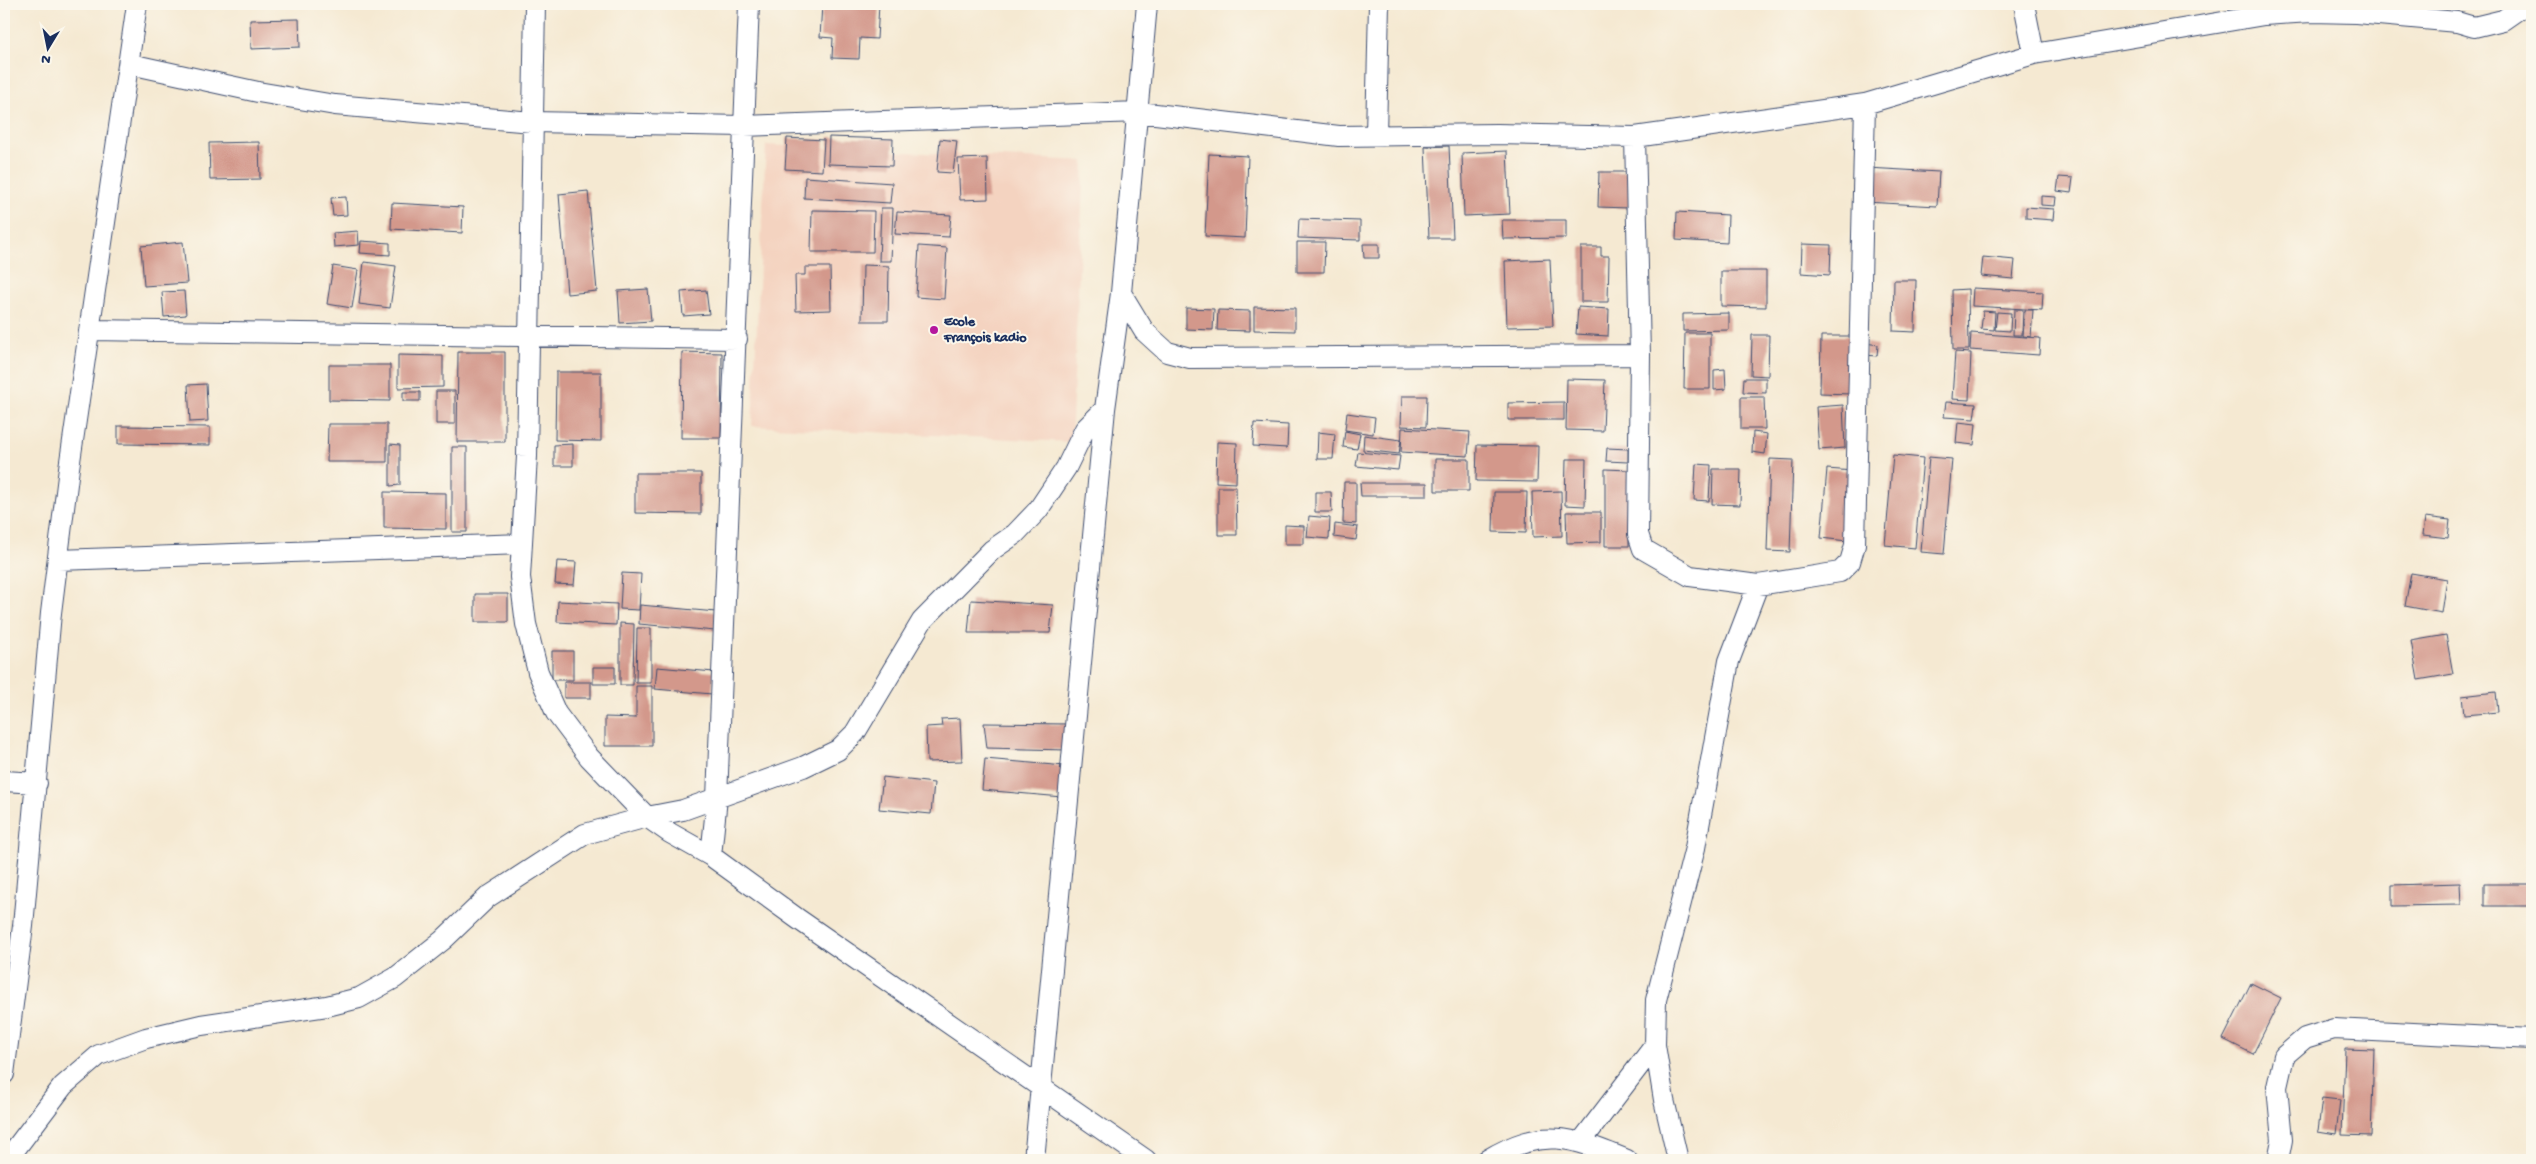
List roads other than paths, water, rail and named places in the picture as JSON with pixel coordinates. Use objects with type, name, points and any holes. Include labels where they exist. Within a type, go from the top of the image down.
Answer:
[{"type":"street","points":[[4,1074],[23,926],[58,560],[138,4]]},
{"type":"street","points":[[534,4],[527,456],[520,577],[526,624],[538,672],[556,713],[589,757],[647,817],[670,833],[711,856],[791,914],[1146,1160]]},
{"type":"street","points":[[711,856],[717,798],[737,339],[749,4]]},
{"type":"street","points":[[1034,1160],[1105,409],[1121,293],[1139,112],[1147,4]]},
{"type":"street","points":[[1376,135],[1379,4]]},
{"type":"street","points":[[2024,4],[2034,54]]},
{"type":"street","points":[[130,64],[258,92],[335,105],[532,122],[744,126],[1139,112],[1339,136],[1635,137],[1865,104],[2034,54],[2264,15],[2311,12],[2457,22],[2474,27],[2503,20],[2526,4]]},
{"type":"street","points":[[1635,137],[1640,355],[1638,534],[1643,549],[1690,576],[1758,585],[1840,572],[1850,562],[1855,545],[1865,104]]},
{"type":"street","points":[[1121,293],[1144,331],[1167,352],[1190,358],[1640,355]]},
{"type":"street","points":[[90,330],[529,338],[737,339]]},
{"type":"street","points":[[7,1160],[63,1086],[99,1055],[146,1038],[201,1025],[327,1006],[359,998],[395,978],[442,940],[488,897],[585,834],[647,817],[683,810],[803,767],[838,750],[856,733],[922,622],[992,550],[1015,534],[1038,510],[1066,468],[1085,429],[1105,409]]},
{"type":"street","points":[[58,560],[522,544]]},
{"type":"street","points":[[1678,1160],[1664,1100],[1655,1045],[1656,1000],[1695,848],[1729,661],[1758,585]]},
{"type":"street","points":[[4,781],[37,784]]},
{"type":"street","points":[[2278,1160],[2282,1140],[2277,1088],[2284,1056],[2305,1038],[2334,1029],[2532,1039]]},
{"type":"street","points":[[1581,1142],[1655,1045]]},
{"type":"street","points":[[1487,1160],[1525,1141],[1552,1137],[1581,1142],[1627,1160]]},
{"type":"place","name":"Ecole François kadio","points":[[934,330]]}]
